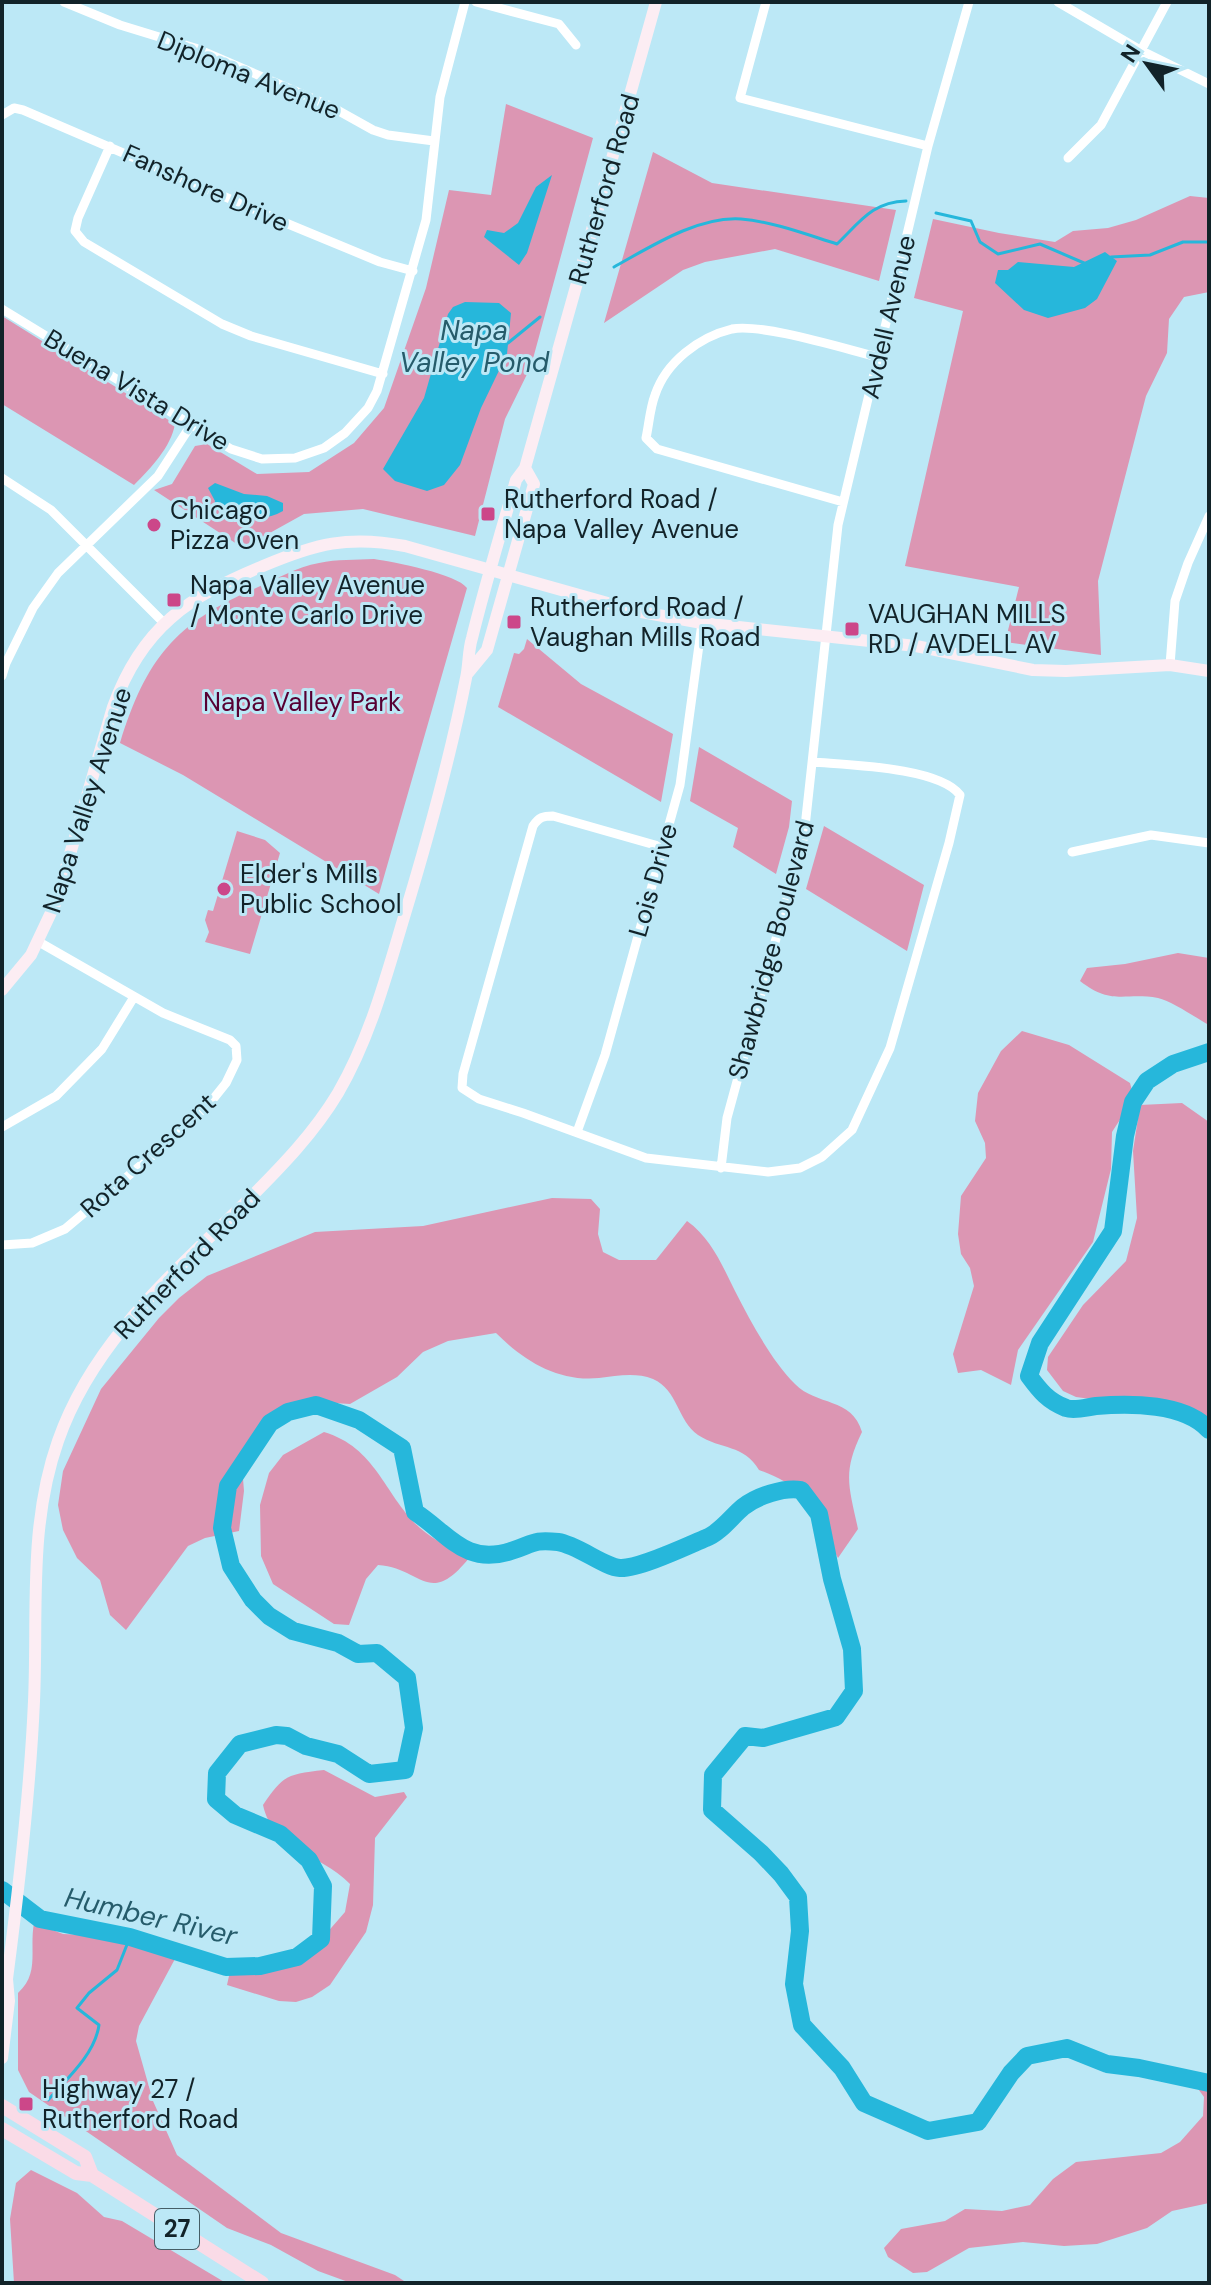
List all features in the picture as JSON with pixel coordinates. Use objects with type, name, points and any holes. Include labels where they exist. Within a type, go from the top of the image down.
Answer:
[{"type":"main road","name":"Rutherford Road","points":[[2,2058],[9,2001],[4,1982],[11,1948],[30,1777],[37,1643],[37,1538],[44,1489],[59,1439],[83,1384],[114,1337],[301,1145],[325,1114],[354,1064],[376,1009],[432,824],[467,674],[470,644],[516,480],[525,468],[656,2]]},
{"type":"main road","name":"Rutherford Road","points":[[467,674],[487,650],[534,484],[525,468]]},
{"type":"main road","name":"Napa Valley Avenue","points":[[2,990],[19,973],[39,942],[56,902],[118,694],[138,657],[164,623],[208,590],[322,543],[377,540],[636,611],[702,623],[916,646],[1047,671],[1170,665],[1209,671]]},
{"type":"main road","name":"27","points":[[2,2106],[85,2157],[92,2175]]},
{"type":"main road","name":"27","points":[[2,2129],[76,2173],[92,2175],[262,2283]]},
{"type":"street","name":"Diploma Avenue","points":[[64,2],[120,25],[195,48],[330,106],[373,130],[434,141]]},
{"type":"street","name":"Buena Vista Drive","points":[[2,309],[231,449],[262,459],[295,458],[324,448],[345,433],[368,408],[383,374],[426,220],[440,97],[465,2]]},
{"type":"street","points":[[476,2],[559,24],[576,45]]},
{"type":"street","points":[[766,2],[740,98],[928,146]]},
{"type":"street","name":"Avdell Avenue","points":[[824,637],[833,548],[843,502],[928,146],[969,2]]},
{"type":"street","points":[[1058,2],[1140,50],[1209,84]]},
{"type":"street","points":[[1068,158],[1101,125],[1167,2]]},
{"type":"street","name":"Fanshore Drive","points":[[2,115],[14,108],[23,110],[336,244],[380,262],[413,271]]},
{"type":"street","points":[[110,146],[78,218],[75,231],[84,242],[222,324],[251,336],[383,374]]},
{"type":"street","points":[[843,502],[657,449],[646,438],[655,394],[670,368],[691,346],[733,329],[761,330],[878,357]]},
{"type":"street","points":[[2,676],[33,608],[58,573],[158,476],[191,425]]},
{"type":"street","points":[[2,478],[51,510],[164,623]]},
{"type":"street","points":[[1170,665],[1175,601],[1209,516]]},
{"type":"street","name":"Lois Drive","points":[[577,1132],[602,1065],[683,770],[702,623]]},
{"type":"street","name":"Shawbridge Boulevard","points":[[721,1168],[727,1118],[804,836],[824,637]]},
{"type":"street","points":[[662,847],[553,816],[543,816],[533,826],[463,1074],[462,1088],[479,1099],[646,1158],[774,1172],[800,1168],[829,1152],[852,1130],[890,1048],[960,795],[950,786],[919,775],[813,762]]},
{"type":"street","points":[[1072,852],[1151,835],[1209,843]]},
{"type":"street","name":"Rota Crescent","points":[[2,1245],[32,1243],[65,1229],[210,1103],[226,1083],[237,1060],[236,1046],[230,1040],[163,1013],[39,942]]},
{"type":"street","points":[[2,1127],[56,1096],[102,1049],[134,997]]},
{"type":"green space","points":[[506,104],[593,138],[531,366],[505,419],[475,536],[363,509],[304,514],[243,548],[154,490],[172,484],[195,446],[207,444],[257,474],[309,472],[354,443],[384,408],[426,288],[449,190],[491,195]]},
{"type":"green space","points":[[653,152],[712,183],[896,210],[879,281],[775,249],[705,262],[683,270],[604,323]]},
{"type":"green space","points":[[1190,196],[1209,198],[1209,292],[1184,297],[1169,319],[1167,353],[1146,396],[1098,581],[1101,655],[1005,642],[1019,587],[905,566],[963,311],[914,298],[933,219],[1055,242],[1073,231],[1108,228],[1136,220]]},
{"type":"green space","points":[[2,316],[175,424],[165,449],[134,485],[2,404]]},
{"type":"green space","name":"Napa Valley Park","points":[[374,559],[438,573],[467,588],[379,894],[183,775],[120,743],[153,666],[184,630],[204,615],[303,567],[333,561]]},
{"type":"green space","points":[[527,639],[581,684],[673,734],[661,802],[498,707],[514,653],[519,654],[524,649]]},
{"type":"green space","points":[[699,747],[792,801],[789,827],[776,874],[733,847],[738,828],[690,801]]},
{"type":"green space","points":[[824,826],[924,885],[907,951],[806,889]]},
{"type":"green space","points":[[237,831],[265,840],[280,853],[250,954],[205,942],[209,932],[205,920],[208,910],[213,911]]},
{"type":"green space","points":[[1178,953],[1209,958],[1209,1025],[1164,1000],[1110,996],[1080,981],[1087,968]]},
{"type":"green space","points":[[1022,1031],[1069,1045],[1130,1083],[1134,1098],[1112,1132],[1111,1169],[1093,1242],[1018,1350],[1011,1385],[981,1370],[958,1373],[953,1354],[974,1286],[970,1268],[961,1254],[958,1234],[961,1196],[986,1158],[985,1143],[975,1121],[978,1093],[1001,1051]]},
{"type":"green space","points":[[1182,1103],[1209,1122],[1209,1422],[1175,1403],[1128,1396],[1098,1400],[1076,1397],[1063,1391],[1047,1370],[1048,1357],[1083,1305],[1126,1261],[1137,1218],[1133,1151],[1140,1105]]},
{"type":"green space","points":[[552,1198],[591,1199],[600,1209],[598,1234],[603,1252],[619,1260],[656,1260],[687,1221],[703,1235],[715,1253],[755,1328],[786,1374],[803,1391],[842,1407],[857,1421],[862,1432],[852,1458],[849,1480],[858,1529],[838,1558],[809,1504],[800,1494],[776,1477],[759,1470],[739,1451],[698,1435],[661,1384],[640,1376],[584,1378],[556,1373],[530,1361],[496,1333],[448,1341],[423,1352],[397,1377],[350,1404],[334,1403],[282,1414],[260,1426],[241,1454],[244,1491],[239,1531],[205,1538],[188,1546],[126,1630],[110,1615],[100,1580],[77,1558],[63,1530],[58,1505],[63,1471],[101,1389],[179,1298],[207,1276],[315,1232],[423,1226]]},
{"type":"green space","points":[[324,1432],[342,1439],[368,1461],[420,1528],[469,1558],[444,1581],[434,1583],[378,1565],[366,1579],[349,1625],[334,1624],[273,1584],[261,1556],[260,1505],[269,1473],[283,1455]]},
{"type":"green space","points":[[324,1770],[375,1797],[404,1792],[407,1797],[375,1838],[373,1905],[366,1932],[330,1985],[312,1997],[296,2002],[279,2001],[227,1985],[231,1967],[264,1972],[299,1965],[345,1912],[350,1884],[338,1873],[287,1842],[268,1820],[263,1805],[276,1787],[288,1778]]},
{"type":"green space","points":[[34,1923],[63,1934],[132,1943],[176,1957],[139,2026],[136,2041],[153,2101],[177,2155],[281,2233],[395,2275],[407,2283],[351,2283],[318,2271],[271,2245],[227,2228],[29,2092],[18,2070],[18,1993],[29,1978]]},
{"type":"green space","points":[[1196,2086],[1209,2088],[1209,2203],[1172,2211],[1147,2228],[1097,2244],[1064,2246],[1023,2242],[969,2248],[927,2272],[913,2273],[888,2257],[884,2248],[901,2229],[945,2221],[965,2209],[1002,2211],[1030,2205],[1053,2179],[1076,2162],[1161,2153],[1180,2142],[1203,2116],[1204,2097]]},
{"type":"green space","points":[[31,2170],[77,2193],[104,2217],[122,2221],[226,2283],[14,2283],[10,2219],[16,2183]]},
{"type":"water","points":[[552,175],[527,253],[519,265],[484,237],[487,230],[504,233],[518,223],[536,187]]},
{"type":"water","points":[[1105,252],[1117,261],[1097,299],[1085,308],[1048,318],[1024,310],[995,283],[998,270],[1008,270],[1018,262],[1074,267]]},
{"type":"water","name":"Napa Valley Pond","points":[[465,302],[499,303],[511,313],[507,354],[481,408],[460,465],[444,485],[427,491],[395,481],[383,469],[424,398],[448,314],[453,307]]},
{"type":"water","points":[[215,483],[244,494],[267,496],[283,503],[283,511],[259,517],[222,504],[214,512],[215,501],[208,488]]},
{"type":"waterway","points":[[614,267],[675,234],[725,219],[765,223],[837,244],[875,209],[906,201]]},
{"type":"waterway","points":[[936,213],[971,221],[980,242],[998,254],[1040,244],[1084,263]]},
{"type":"waterway","points":[[1111,257],[1150,255],[1183,242],[1209,242]]},
{"type":"waterway","points":[[508,343],[540,317]]},
{"type":"waterway","name":"Humber River","points":[[1209,1052],[1173,1064],[1147,1081],[1133,1102],[1125,1136],[1113,1231],[1040,1343],[1029,1376],[1045,1395],[1066,1408],[1156,1407],[1186,1414],[1209,1430]]},
{"type":"waterway","name":"Humber River","points":[[2,1890],[40,1919],[130,1937],[226,1967],[260,1966],[297,1957],[321,1939],[323,1886],[309,1860],[280,1834],[235,1815],[216,1799],[217,1773],[240,1744],[276,1735],[338,1754],[369,1774],[405,1770],[414,1728],[407,1678],[377,1653],[358,1654],[338,1643],[293,1631],[269,1616],[253,1600],[231,1566],[222,1528],[228,1486],[270,1423],[288,1412],[316,1405],[359,1420],[402,1448],[415,1512],[458,1545],[481,1554],[495,1555],[550,1541],[566,1544],[614,1567],[639,1565],[711,1536],[756,1499],[779,1491],[801,1490],[819,1514],[832,1579],[852,1649],[854,1691],[836,1717],[763,1738],[745,1736],[713,1775],[712,1810],[761,1853],[798,1897],[800,1931],[794,1984],[802,2025],[842,2068],[864,2103],[928,2131],[978,2122],[1011,2073],[1027,2056],[1067,2048],[1107,2064],[1209,2083]]},
{"type":"waterway","points":[[48,2100],[79,2066],[96,2036],[99,2025],[77,2008],[89,1993],[117,1970],[130,1937]]},
{"type":"place","name":"Rutherford Road / Napa Valley Avenue","points":[[488,514]]},
{"type":"place","name":"Chicago Pizza Oven","points":[[154,525]]},
{"type":"place","name":"Napa Valley Avenue / Monte Carlo Drive","points":[[174,600]]},
{"type":"place","name":"Rutherford Road / Vaughan Mills Road","points":[[514,622]]},
{"type":"place","name":"VAUGHAN MILLS RD / AVDELL AV","points":[[852,629]]},
{"type":"place","name":"Elder's Mills Public School","points":[[224,889]]},
{"type":"place","name":"Highway 27 / Rutherford Road","points":[[26,2104]]}]
